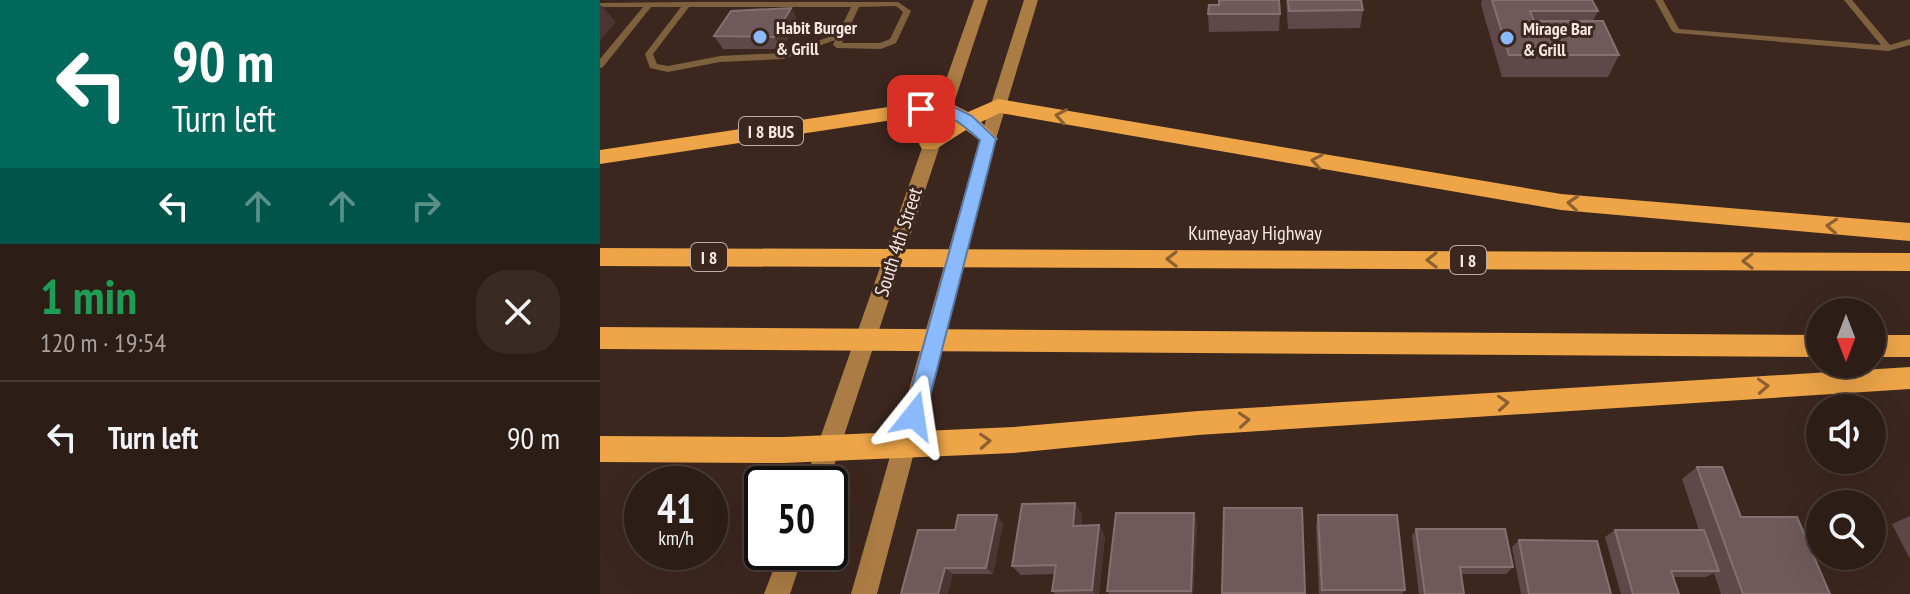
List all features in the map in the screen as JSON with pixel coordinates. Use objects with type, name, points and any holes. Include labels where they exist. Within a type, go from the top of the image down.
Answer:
[{"type":"highway","points":[[942,106],[967,120],[988,139]]},
{"type":"highway","name":"I 8 BUS","points":[[600,157],[942,106]]},
{"type":"highway","points":[[929,144],[967,120],[998,106],[1561,202],[1910,232]]},
{"type":"highway","name":"Kumeyaay Highway","points":[[600,257],[1910,262]]},
{"type":"highway","points":[[600,338],[1806,346]]},
{"type":"highway","points":[[1886,346],[1910,346]]},
{"type":"highway","points":[[600,449],[829,448],[907,444],[1910,378]]},
{"type":"main road","name":"South 4th Street","points":[[822,466],[929,144],[981,0]]},
{"type":"main road","points":[[864,594],[988,139],[1031,0]]},
{"type":"main road","points":[[777,594],[786,570]]},
{"type":"lane","points":[[1659,0],[1676,31],[1888,48],[1910,42]]},
{"type":"lane","points":[[1848,0],[1888,48]]},
{"type":"lane","points":[[600,5],[899,2],[907,11],[888,45],[837,45],[856,4]]},
{"type":"lane","points":[[687,4],[649,54],[653,66],[668,69],[720,59],[783,56],[839,36]]},
{"type":"lane","points":[[600,65],[649,5]]},
{"type":"building","points":[[1219,0],[1279,0],[1280,14],[1208,14],[1209,5],[1219,5]]},
{"type":"building","points":[[1288,0],[1361,0],[1363,10],[1289,11]]},
{"type":"building","points":[[1492,0],[1592,0],[1598,11],[1530,11],[1534,21],[1603,21],[1619,55],[1509,55]]},
{"type":"building","points":[[791,8],[774,37],[714,36],[731,11]]},
{"type":"building","points":[[1697,467],[1722,467],[1741,517],[1797,517],[1806,538],[1806,570],[1820,570],[1830,594],[1743,594]]},
{"type":"building","points":[[1075,503],[1073,526],[1099,525],[1092,590],[1052,591],[1056,565],[1012,566],[1022,504]]},
{"type":"building","points":[[1224,508],[1302,508],[1305,593],[1222,593]]},
{"type":"building","points":[[1116,513],[1194,513],[1191,591],[1107,591]]},
{"type":"building","points":[[958,515],[997,515],[986,568],[945,568],[938,594],[901,594],[918,530],[955,530]]},
{"type":"building","points":[[1318,515],[1397,515],[1405,590],[1322,590]]},
{"type":"building","points":[[1416,529],[1505,529],[1513,567],[1460,567],[1464,594],[1425,594]]},
{"type":"building","points":[[1615,530],[1704,530],[1719,571],[1671,571],[1679,594],[1633,594]]},
{"type":"building","points":[[1519,540],[1597,541],[1611,594],[1529,594]]},
{"type":"place","name":"Habit Burger & Grill","points":[[760,37]]},
{"type":"place","name":"Mirage Bar & Grill","points":[[1507,38]]},
{"type":"route","points":[[914,416],[988,139],[967,120],[942,106],[921,109]]}]
